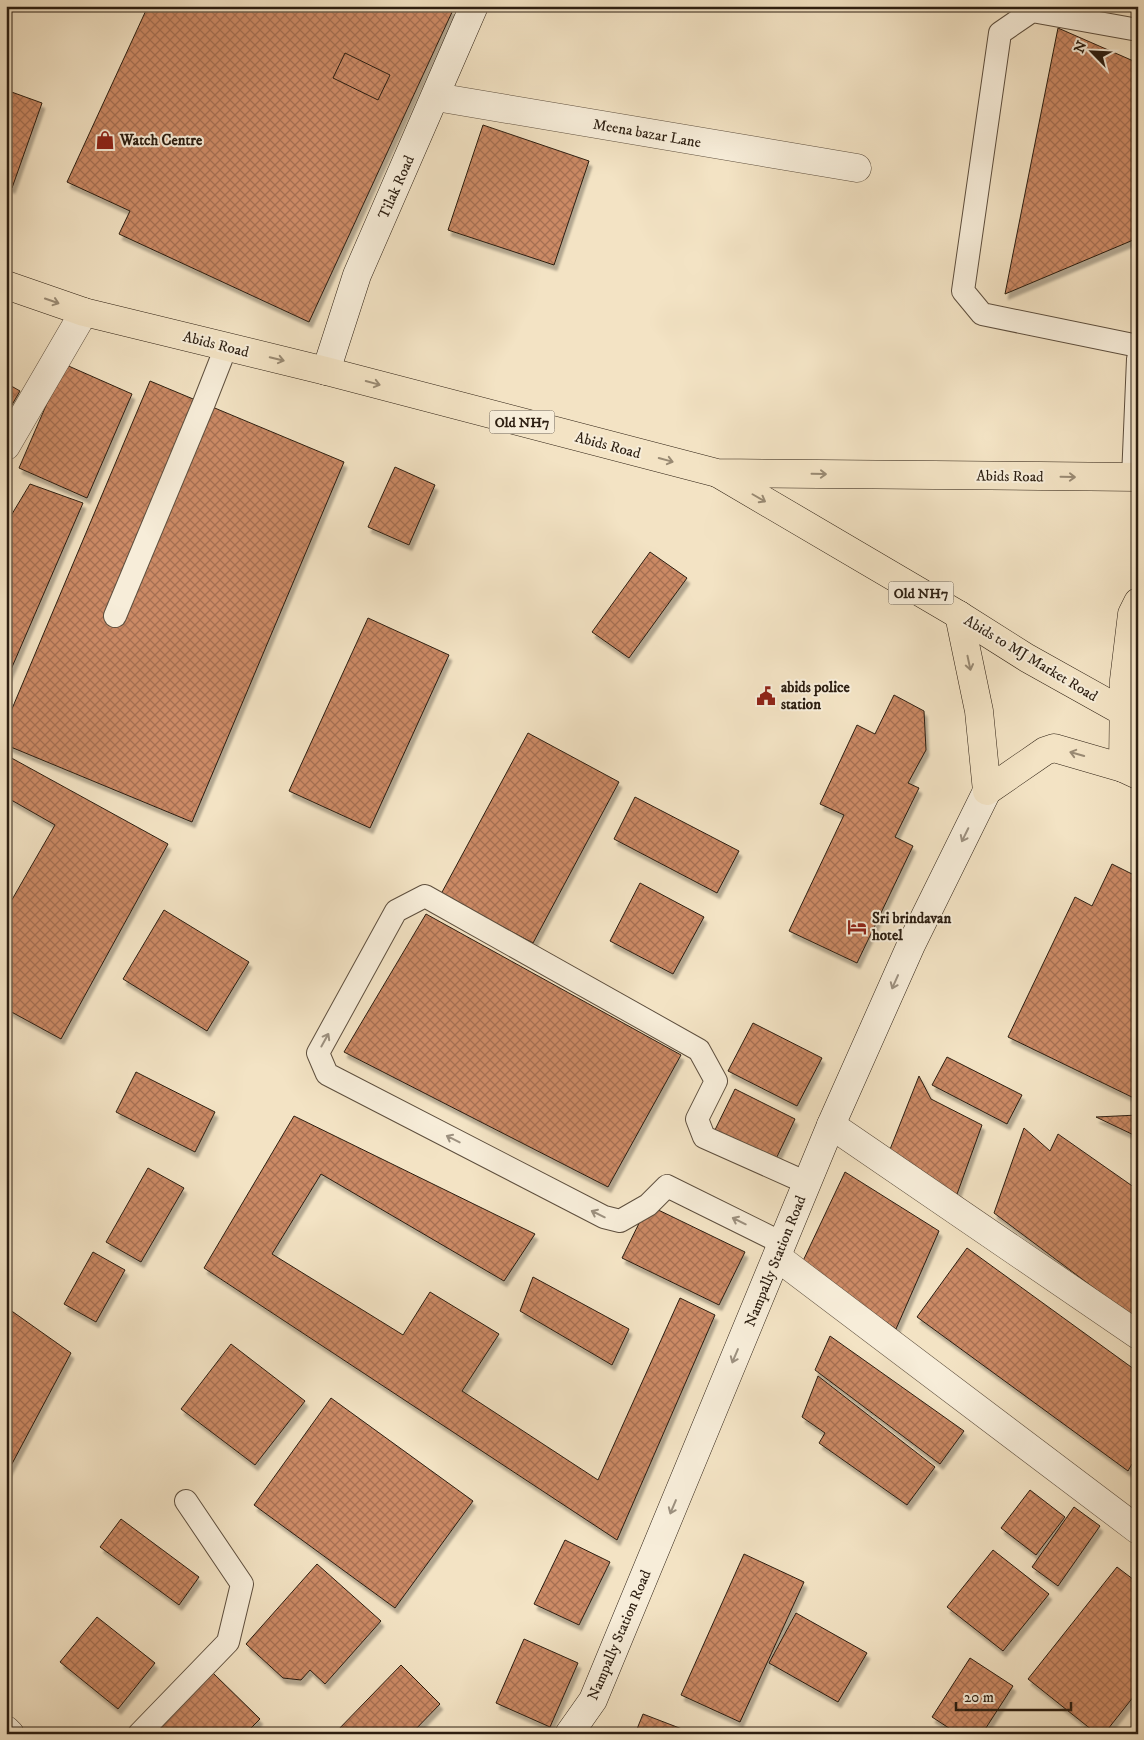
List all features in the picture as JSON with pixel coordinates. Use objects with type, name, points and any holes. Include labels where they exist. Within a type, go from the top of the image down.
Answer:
[{"type":"main road","name":"Tilak Road","points":[[326,371],[357,275],[474,6]]},
{"type":"main road","name":"Meena bazar Lane","points":[[436,97],[857,168]]},
{"type":"main road","name":"Abids Road","points":[[6,285],[84,312],[326,371],[717,473],[1135,478]]},
{"type":"main road","points":[[6,446],[84,312]]},
{"type":"main road","name":"Abids to MJ Market Road","points":[[717,473],[959,615],[1027,658],[1131,717]]},
{"type":"main road","points":[[959,615],[979,711],[987,791],[1044,751],[1054,748],[1131,771],[1131,717],[1124,680],[1132,614],[1138,602]]},
{"type":"main road","name":"Nampally Station Road","points":[[569,1734],[592,1700],[831,1125],[911,945],[987,791]]},
{"type":"main road","points":[[831,1125],[1138,1335]]},
{"type":"main road","points":[[779,1250],[1138,1530]]},
{"type":"main road","points":[[6,1730],[10,1734]]},
{"type":"lane","points":[[1138,30],[1032,10],[1000,33],[963,292],[982,314],[1138,346]]},
{"type":"lane","points":[[115,616],[226,347]]},
{"type":"lane","points":[[1135,478],[1138,359]]},
{"type":"lane","points":[[779,1250],[667,1186],[648,1205],[620,1221],[604,1217],[327,1074],[318,1053],[396,910],[425,896],[699,1050],[716,1081],[697,1119],[704,1137],[807,1183]]},
{"type":"lane","points":[[138,1734],[228,1642],[242,1584],[186,1501]]},
{"type":"building","points":[[148,6],[446,6],[453,10],[309,322],[119,234],[130,211],[67,182]]},
{"type":"building","points":[[1058,28],[1138,63],[1138,238],[1005,294]]},
{"type":"building","points":[[345,53],[390,75],[378,100],[333,78]]},
{"type":"building","points":[[6,90],[42,103],[12,188],[6,185]]},
{"type":"building","points":[[483,125],[589,161],[554,265],[448,230]]},
{"type":"building","points":[[64,364],[132,394],[87,498],[19,468]]},
{"type":"building","points":[[150,381],[344,462],[192,822],[6,745],[6,723]]},
{"type":"building","points":[[6,383],[20,391],[6,415]]},
{"type":"building","points":[[395,467],[435,485],[409,545],[368,527]]},
{"type":"building","points":[[30,484],[83,503],[6,681],[6,524]]},
{"type":"building","points":[[650,552],[687,578],[629,658],[592,632]]},
{"type":"building","points":[[368,618],[449,655],[370,828],[289,791]]},
{"type":"building","points":[[894,695],[924,711],[926,750],[908,783],[919,788],[895,837],[913,846],[857,963],[789,931],[844,815],[820,804],[857,725],[875,734]]},
{"type":"building","points":[[528,733],[619,782],[533,943],[441,894]]},
{"type":"building","points":[[6,755],[168,844],[61,1039],[6,1009],[6,910],[55,825],[6,797]]},
{"type":"building","points":[[635,797],[739,851],[717,893],[614,839]]},
{"type":"building","points":[[1112,864],[1138,877],[1138,1100],[1008,1037],[1075,897],[1092,906]]},
{"type":"building","points":[[640,883],[704,917],[673,974],[610,941]]},
{"type":"building","points":[[164,910],[249,962],[207,1031],[123,979]]},
{"type":"building","points":[[426,914],[681,1055],[608,1187],[344,1052]]},
{"type":"building","points":[[753,1023],[822,1058],[797,1106],[728,1071]]},
{"type":"building","points":[[947,1057],[1022,1095],[1007,1124],[932,1085]]},
{"type":"building","points":[[136,1072],[215,1112],[195,1152],[116,1112]]},
{"type":"building","points":[[919,1076],[931,1099],[982,1125],[956,1197],[887,1157]]},
{"type":"building","points":[[735,1089],[795,1119],[774,1163],[713,1134]]},
{"type":"building","points":[[1138,1115],[1138,1137],[1096,1117]]},
{"type":"building","points":[[294,1116],[535,1234],[504,1281],[321,1174],[272,1254],[403,1335],[430,1292],[499,1334],[462,1391],[598,1480],[680,1298],[715,1315],[617,1540],[204,1268]]},
{"type":"building","points":[[1024,1128],[1050,1151],[1058,1134],[1138,1190],[1138,1321],[994,1213]]},
{"type":"building","points":[[148,1168],[184,1188],[141,1262],[106,1242]]},
{"type":"building","points":[[845,1172],[939,1231],[896,1329],[802,1263]]},
{"type":"building","points":[[648,1205],[745,1252],[719,1305],[622,1258]]},
{"type":"building","points":[[967,1248],[1138,1372],[1138,1468],[1132,1464],[1128,1471],[917,1317]]},
{"type":"building","points":[[93,1252],[125,1270],[96,1322],[64,1304]]},
{"type":"building","points":[[533,1277],[629,1329],[612,1365],[520,1311]]},
{"type":"building","points":[[6,1307],[71,1353],[6,1475]]},
{"type":"building","points":[[830,1336],[964,1431],[940,1464],[815,1370]]},
{"type":"building","points":[[231,1344],[305,1401],[255,1465],[181,1409]]},
{"type":"building","points":[[818,1376],[935,1467],[907,1505],[819,1443],[825,1433],[802,1417]]},
{"type":"building","points":[[331,1398],[473,1501],[395,1608],[254,1505]]},
{"type":"building","points":[[1030,1490],[1065,1517],[1036,1555],[1001,1528]]},
{"type":"building","points":[[1074,1507],[1100,1526],[1058,1586],[1032,1567]]},
{"type":"building","points":[[121,1519],[199,1577],[179,1605],[100,1547]]},
{"type":"building","points":[[565,1540],[610,1562],[579,1625],[534,1604]]},
{"type":"building","points":[[993,1550],[1049,1594],[1003,1651],[947,1607]]},
{"type":"building","points":[[744,1554],[804,1582],[740,1722],[681,1695]]},
{"type":"building","points":[[317,1564],[381,1621],[325,1684],[310,1670],[301,1680],[283,1678],[246,1644]]},
{"type":"building","points":[[1117,1567],[1138,1583],[1138,1691],[1104,1734],[1097,1734],[1028,1679]]},
{"type":"building","points":[[796,1613],[867,1653],[838,1702],[769,1663]]},
{"type":"building","points":[[97,1617],[155,1663],[118,1709],[60,1662]]},
{"type":"building","points":[[524,1639],[578,1663],[550,1727],[496,1703]]},
{"type":"building","points":[[970,1658],[1013,1686],[982,1734],[958,1734],[932,1717]]},
{"type":"building","points":[[401,1665],[440,1704],[411,1734],[334,1734]]},
{"type":"building","points":[[213,1673],[260,1719],[245,1734],[154,1734]]},
{"type":"building","points":[[643,1714],[695,1734],[635,1734]]},
{"type":"place","name":"Watch Centre","points":[[105,140]]},
{"type":"place","name":"abids police station","points":[[766,696]]},
{"type":"place","name":"Sri brindavan hotel","points":[[857,927]]}]
